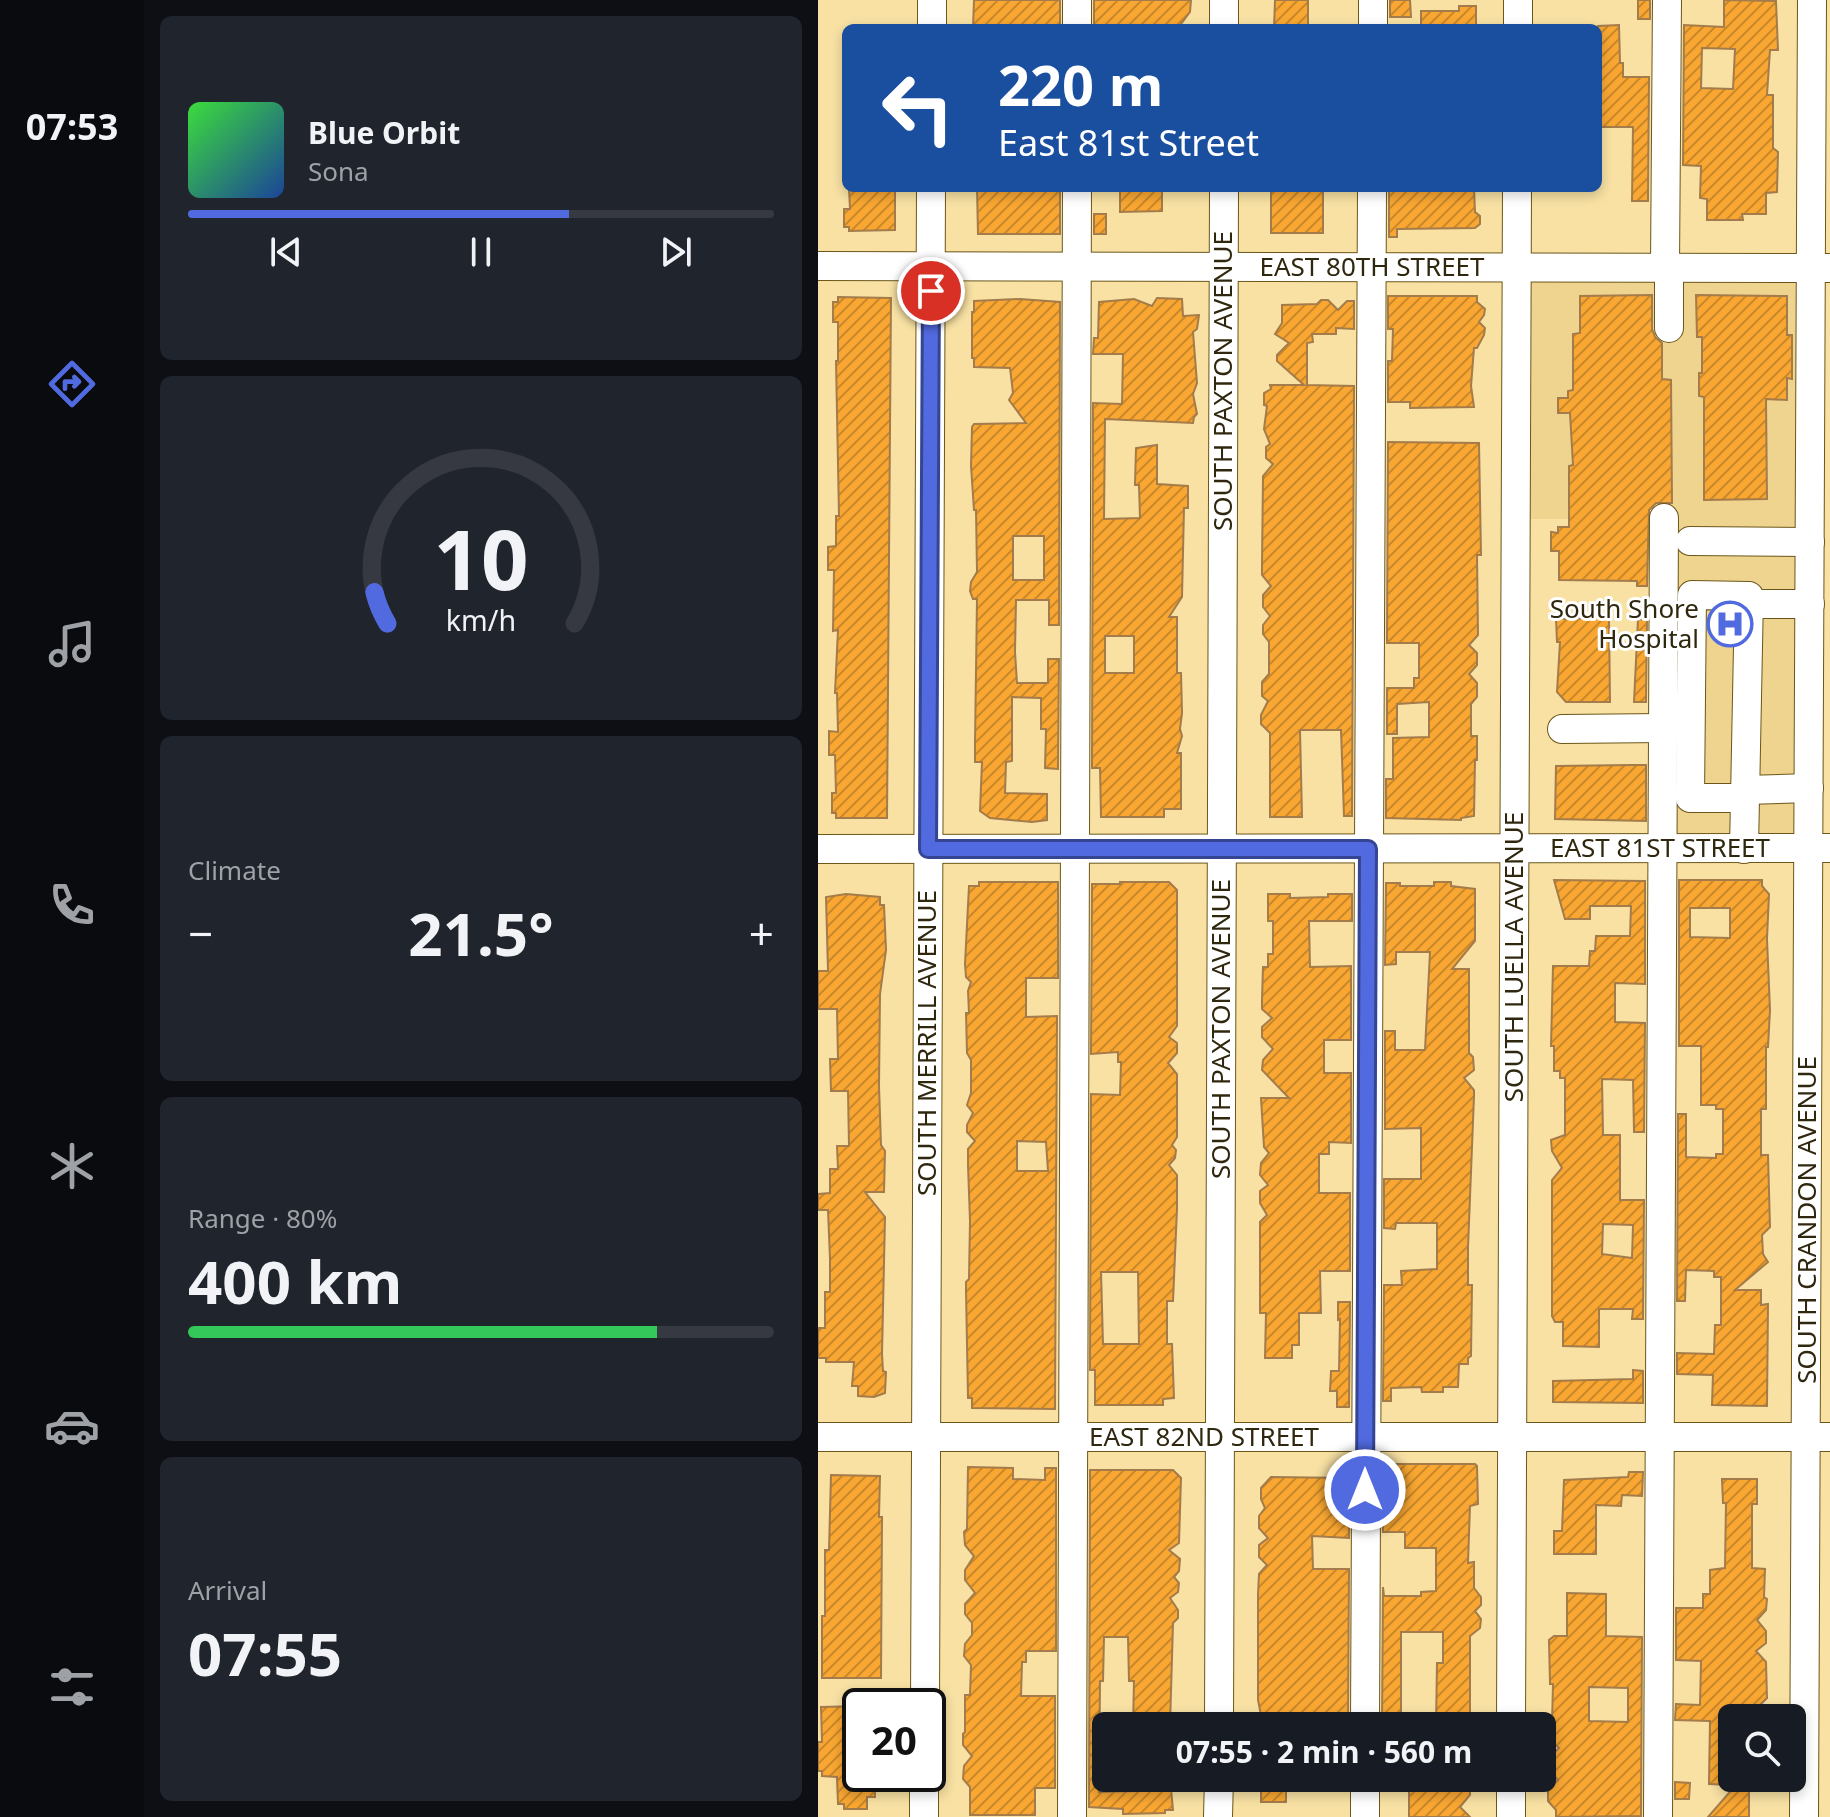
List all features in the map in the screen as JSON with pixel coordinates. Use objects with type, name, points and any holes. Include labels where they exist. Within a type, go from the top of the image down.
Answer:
[{"type":"street","points":[[932,0],[932,24]]},
{"type":"street","points":[[1077,0],[1077,24]]},
{"type":"street","points":[[1224,0],[1224,24]]},
{"type":"street","points":[[1373,0],[1373,24]]},
{"type":"street","points":[[1518,0],[1518,24]]},
{"type":"street","points":[[1667,0],[1669,328]]},
{"type":"street","name":"SOUTH CRANDON AVENUE","points":[[1804,1817],[1818,1437],[1819,848],[1809,788],[1810,542],[1821,268],[1812,0]]},
{"type":"street","name":"SOUTH MERRILL AVENUE","points":[[925,1688],[931,192]]},
{"type":"street","points":[[1072,1817],[1077,192]]},
{"type":"street","name":"SOUTH PAXTON AVENUE","points":[[1219,1712],[1224,192]]},
{"type":"street","points":[[1365,1712],[1372,192]]},
{"type":"street","name":"SOUTH LUELLA AVENUE","points":[[1511,1712],[1517,192]]},
{"type":"street","name":"EAST 80TH STREET","points":[[818,266],[1821,268]]},
{"type":"street","points":[[1658,1817],[1664,518]]},
{"type":"street","points":[[1690,541],[1810,542]]},
{"type":"street","points":[[1744,849],[1745,794],[1749,604],[1749,596],[1692,595],[1690,798],[1745,794],[1809,788]]},
{"type":"street","points":[[1749,604],[1810,604]]},
{"type":"street","points":[[1562,729],[1664,728]]},
{"type":"street","name":"EAST 81ST STREET","points":[[818,849],[1819,848]]},
{"type":"street","name":"EAST 82ND STREET","points":[[818,1437],[1818,1437]]},
{"type":"street","points":[[924,1792],[924,1817]]},
{"type":"street","points":[[1218,1817],[1219,1792]]},
{"type":"street","points":[[1365,1792],[1365,1817]]},
{"type":"street","points":[[1511,1792],[1511,1817]]},
{"type":"shaded area","name":"South Shore Hospital","points":[[1799,276],[1794,839],[1664,838],[1664,519],[1529,519],[1530,277]]},
{"type":"building","points":[[974,0],[1060,0],[1060,24],[973,24]]},
{"type":"building","points":[[1094,0],[1191,0],[1190,12],[1181,24],[1094,24]]},
{"type":"building","points":[[1275,0],[1308,0],[1308,24],[1274,24]]},
{"type":"building","points":[[1390,0],[1410,0],[1411,17],[1390,17]]},
{"type":"building","points":[[1638,0],[1650,0],[1650,19],[1638,19]]},
{"type":"building","points":[[1724,0],[1776,1],[1778,50],[1770,50],[1767,95],[1773,95],[1773,148],[1778,152],[1777,192],[1766,193],[1766,214],[1742,214],[1743,220],[1707,220],[1707,199],[1700,198],[1701,166],[1683,165],[1684,25],[1724,27]],"holes":[[[1702,48],[1735,49],[1733,89],[1701,88]]]},
{"type":"building","points":[[1459,6],[1476,6],[1476,24],[1421,24],[1421,11],[1459,11]]},
{"type":"building","points":[[1619,25],[1623,77],[1649,77],[1648,201],[1632,201],[1633,127],[1602,127],[1602,26]]},
{"type":"building","points":[[849,192],[895,192],[895,230],[849,231],[849,227],[844,227],[844,209],[850,209]]},
{"type":"building","points":[[977,192],[1060,192],[1060,234],[978,234]]},
{"type":"building","points":[[1120,192],[1162,192],[1162,211],[1120,212]]},
{"type":"building","points":[[1271,192],[1323,192],[1323,233],[1271,233]]},
{"type":"building","points":[[1389,192],[1474,192],[1475,212],[1480,216],[1480,224],[1475,228],[1397,229],[1397,237],[1389,237]]},
{"type":"building","points":[[1094,214],[1106,214],[1106,234],[1094,234]]},
{"type":"building","points":[[1652,295],[1652,329],[1662,343],[1662,379],[1671,380],[1672,503],[1656,503],[1649,510],[1647,586],[1637,586],[1637,581],[1559,580],[1559,551],[1551,551],[1551,532],[1558,533],[1558,527],[1569,527],[1569,466],[1573,465],[1570,413],[1558,413],[1558,398],[1568,398],[1568,391],[1573,390],[1573,334],[1580,333],[1580,296]]},
{"type":"building","points":[[1696,295],[1787,296],[1787,335],[1792,335],[1792,379],[1787,378],[1787,400],[1766,399],[1767,499],[1704,500],[1704,397],[1699,396],[1702,337],[1697,337]]},
{"type":"building","points":[[1388,296],[1477,296],[1477,302],[1485,309],[1479,322],[1485,328],[1477,348],[1474,348],[1471,386],[1474,407],[1410,408],[1410,402],[1388,402],[1388,361],[1392,361],[1393,329],[1388,329]]},
{"type":"building","points":[[838,297],[891,298],[887,818],[836,818],[836,813],[832,813],[832,793],[836,793],[835,755],[829,755],[829,731],[838,732],[835,693],[838,630],[833,631],[834,570],[828,570],[828,547],[836,546],[836,516],[839,516],[838,322],[833,322],[833,302],[838,302]]},
{"type":"building","points":[[1157,298],[1182,299],[1183,316],[1199,315],[1197,329],[1193,332],[1197,383],[1193,394],[1197,414],[1193,423],[1105,419],[1104,519],[1140,518],[1139,485],[1135,485],[1136,448],[1157,445],[1157,484],[1188,486],[1188,508],[1184,508],[1182,597],[1169,617],[1177,617],[1177,673],[1181,673],[1182,736],[1177,753],[1181,753],[1181,809],[1164,809],[1164,817],[1101,817],[1100,768],[1092,768],[1093,403],[1122,404],[1123,354],[1093,354],[1094,338],[1098,338],[1099,302],[1134,299],[1152,306]],"holes":[[[1105,636],[1134,636],[1134,673],[1105,673]]]},
{"type":"building","points":[[1020,299],[1060,302],[1059,625],[1049,625],[1049,600],[1016,600],[1015,652],[1017,683],[1048,683],[1048,659],[1059,659],[1058,769],[1045,768],[1046,729],[1041,729],[1041,698],[1012,697],[1012,761],[1006,762],[1005,793],[1047,794],[1047,820],[1032,822],[990,818],[980,811],[982,762],[975,762],[977,599],[973,599],[970,591],[977,572],[972,427],[974,424],[1026,423],[1009,400],[1013,393],[1010,368],[974,367],[974,301]],"holes":[[[1013,536],[1044,536],[1044,580],[1013,580]]]},
{"type":"building","points":[[1328,300],[1338,310],[1347,301],[1354,301],[1354,329],[1336,328],[1336,334],[1312,334],[1313,342],[1307,343],[1307,385],[1354,386],[1352,816],[1344,816],[1341,730],[1300,730],[1302,817],[1270,817],[1270,733],[1261,724],[1261,715],[1268,701],[1262,696],[1262,682],[1269,674],[1269,642],[1263,634],[1263,625],[1270,616],[1263,607],[1263,595],[1271,586],[1262,575],[1262,565],[1263,476],[1273,464],[1266,458],[1266,447],[1270,444],[1264,429],[1267,406],[1264,405],[1264,393],[1271,389],[1270,385],[1304,385],[1277,361],[1277,355],[1289,343],[1275,334],[1282,323],[1282,305],[1317,304]]},
{"type":"building","points":[[1388,442],[1479,443],[1481,555],[1477,555],[1478,635],[1469,645],[1477,653],[1477,665],[1469,674],[1477,683],[1477,697],[1471,704],[1471,736],[1477,736],[1477,760],[1474,816],[1461,820],[1386,818],[1386,779],[1393,779],[1393,738],[1429,737],[1429,702],[1397,704],[1397,734],[1387,734],[1387,688],[1414,688],[1414,678],[1419,678],[1419,643],[1387,643]]},
{"type":"building","points":[[1609,618],[1610,702],[1566,702],[1557,692],[1560,642],[1557,642],[1556,619]]},
{"type":"building","points":[[1638,619],[1647,620],[1646,702],[1634,702]]},
{"type":"building","points":[[1646,765],[1646,821],[1555,819],[1556,766]]},
{"type":"building","points":[[1554,880],[1645,881],[1645,984],[1615,983],[1615,1022],[1645,1023],[1644,1132],[1634,1132],[1633,1080],[1602,1079],[1603,1135],[1620,1135],[1620,1200],[1644,1200],[1643,1319],[1632,1319],[1633,1309],[1599,1309],[1599,1347],[1563,1346],[1563,1322],[1555,1322],[1552,1316],[1552,1180],[1562,1168],[1552,1151],[1551,1140],[1565,1135],[1565,1078],[1560,1078],[1560,1071],[1554,1071],[1554,1046],[1551,1046],[1553,966],[1589,966],[1590,951],[1595,951],[1596,936],[1630,936],[1631,906],[1590,906],[1590,919],[1565,919]],"holes":[[[1603,1224],[1633,1225],[1632,1258],[1602,1254]]]},
{"type":"building","points":[[1679,880],[1762,880],[1762,886],[1769,894],[1770,1010],[1766,1047],[1766,1109],[1761,1109],[1761,1155],[1768,1155],[1770,1227],[1762,1235],[1763,1254],[1768,1262],[1735,1290],[1761,1290],[1761,1305],[1768,1304],[1767,1406],[1712,1405],[1713,1375],[1677,1374],[1677,1353],[1714,1354],[1715,1325],[1721,1325],[1721,1277],[1714,1277],[1714,1271],[1686,1270],[1685,1301],[1677,1301],[1678,1114],[1686,1114],[1686,1157],[1716,1158],[1716,1154],[1723,1154],[1723,1109],[1716,1109],[1716,1105],[1701,1105],[1701,1046],[1679,1046]],"holes":[[[1690,908],[1730,908],[1730,938],[1690,937]]]},
{"type":"building","points":[[979,882],[1058,882],[1058,978],[1026,978],[1026,1017],[1057,1016],[1055,1409],[972,1408],[972,1398],[968,1398],[968,1149],[975,1141],[967,1132],[973,1113],[967,1105],[971,1093],[971,1060],[967,1053],[966,1013],[969,1013],[968,991],[971,982],[966,977],[965,964],[969,886],[979,886]],"holes":[[[1017,1141],[1046,1142],[1048,1171],[1017,1171]]]},
{"type":"building","points":[[1169,882],[1177,890],[1177,1026],[1169,1037],[1177,1043],[1177,1053],[1168,1063],[1177,1074],[1177,1137],[1172,1145],[1176,1150],[1175,1158],[1169,1165],[1177,1175],[1173,1301],[1167,1301],[1167,1344],[1172,1344],[1174,1398],[1163,1399],[1163,1405],[1095,1405],[1095,1370],[1090,1370],[1091,1094],[1120,1095],[1121,1062],[1118,1062],[1118,1052],[1091,1054],[1092,884]],"holes":[[[1101,1272],[1138,1272],[1139,1344],[1103,1344]]]},
{"type":"building","points":[[1434,882],[1451,882],[1451,886],[1475,889],[1475,941],[1452,969],[1469,969],[1469,1053],[1473,1057],[1474,1070],[1464,1078],[1474,1090],[1468,1248],[1468,1285],[1472,1285],[1471,1356],[1468,1364],[1459,1364],[1458,1387],[1443,1387],[1443,1392],[1422,1392],[1421,1387],[1391,1388],[1391,1401],[1383,1401],[1384,1285],[1402,1285],[1401,1271],[1437,1269],[1437,1223],[1396,1223],[1395,1229],[1384,1228],[1384,1179],[1421,1179],[1421,1128],[1385,1129],[1385,1031],[1395,1031],[1395,1050],[1425,1050],[1430,952],[1396,952],[1396,964],[1385,965],[1386,883],[1434,886]]},
{"type":"building","points":[[846,894],[880,897],[880,905],[884,905],[886,950],[880,994],[879,1086],[881,1145],[885,1151],[884,1192],[865,1192],[885,1217],[882,1354],[883,1371],[886,1372],[885,1393],[874,1397],[858,1396],[858,1386],[852,1386],[854,1362],[826,1362],[826,1358],[818,1358],[818,1328],[825,1328],[825,1292],[830,1292],[830,1259],[828,1210],[818,1210],[818,1194],[830,1193],[830,1169],[838,1169],[837,1146],[849,1146],[848,1091],[831,1091],[830,1059],[838,1059],[837,1009],[818,1009],[818,971],[828,971],[826,897]]},
{"type":"building","points":[[1268,894],[1290,894],[1290,898],[1352,894],[1352,921],[1309,921],[1310,967],[1351,966],[1351,1040],[1324,1040],[1324,1073],[1351,1073],[1351,1143],[1329,1142],[1329,1154],[1319,1154],[1319,1193],[1350,1193],[1350,1271],[1320,1271],[1321,1313],[1299,1313],[1299,1345],[1292,1345],[1292,1358],[1265,1358],[1266,1313],[1260,1313],[1260,1222],[1267,1215],[1260,1203],[1260,1191],[1268,1185],[1260,1175],[1261,1163],[1269,1153],[1264,1147],[1261,1098],[1289,1098],[1262,1070],[1263,1060],[1273,1049],[1262,1037],[1262,1027],[1272,1018],[1262,1009],[1263,967],[1268,967],[1268,954],[1273,954],[1273,921],[1268,921]]},
{"type":"building","points":[[1338,1302],[1350,1302],[1349,1407],[1337,1407],[1337,1391],[1330,1391],[1331,1371],[1339,1371]]},
{"type":"building","points":[[1633,1370],[1643,1371],[1643,1403],[1553,1402],[1553,1381],[1633,1379]]},
{"type":"building","points":[[1391,1464],[1477,1466],[1478,1504],[1470,1506],[1468,1563],[1474,1562],[1474,1588],[1481,1597],[1481,1605],[1475,1611],[1481,1619],[1480,1628],[1470,1636],[1470,1712],[1436,1712],[1437,1663],[1443,1663],[1443,1632],[1401,1632],[1401,1712],[1382,1712],[1383,1587],[1384,1596],[1421,1596],[1421,1592],[1436,1591],[1436,1548],[1405,1548],[1405,1532],[1383,1532],[1383,1515],[1391,1515]]},
{"type":"building","points":[[968,1467],[1013,1468],[1013,1479],[1045,1480],[1045,1468],[1056,1468],[1056,1651],[1026,1651],[1026,1662],[1022,1662],[1021,1696],[1055,1696],[1055,1788],[1035,1788],[1035,1815],[970,1815],[970,1787],[963,1779],[964,1766],[972,1756],[963,1745],[965,1695],[970,1695],[971,1665],[964,1656],[965,1644],[972,1635],[972,1623],[965,1614],[965,1604],[975,1593],[965,1580],[965,1570],[974,1556],[965,1545],[964,1532],[967,1529]]},
{"type":"building","points":[[1090,1470],[1173,1470],[1181,1478],[1179,1543],[1169,1550],[1180,1559],[1179,1571],[1174,1577],[1179,1583],[1178,1592],[1170,1598],[1178,1610],[1178,1618],[1173,1623],[1170,1712],[1133,1712],[1134,1681],[1129,1681],[1128,1637],[1104,1637],[1100,1712],[1092,1712],[1092,1792],[1171,1792],[1173,1810],[1123,1814],[1123,1809],[1089,1807]]},
{"type":"building","points":[[1629,1472],[1643,1472],[1642,1496],[1622,1495],[1621,1506],[1596,1505],[1596,1554],[1554,1554],[1554,1531],[1562,1531],[1564,1480],[1628,1477]]},
{"type":"building","points":[[831,1475],[880,1476],[881,1678],[822,1678],[822,1616],[825,1616],[825,1550],[829,1550]]},
{"type":"building","points":[[1271,1477],[1349,1478],[1349,1538],[1312,1536],[1313,1569],[1349,1569],[1348,1712],[1260,1712],[1258,1595],[1259,1574],[1267,1565],[1259,1557],[1259,1545],[1268,1538],[1259,1528],[1259,1516],[1265,1508],[1261,1488]]},
{"type":"building","points":[[1722,1479],[1757,1479],[1757,1504],[1752,1504],[1752,1568],[1765,1569],[1766,1610],[1757,1620],[1766,1631],[1766,1643],[1756,1651],[1766,1662],[1767,1698],[1761,1704],[1718,1704],[1718,1784],[1709,1784],[1710,1721],[1675,1720],[1676,1704],[1700,1705],[1701,1661],[1676,1660],[1676,1608],[1703,1608],[1703,1594],[1710,1594],[1710,1570],[1725,1568],[1726,1503],[1723,1503]]},
{"type":"building","points":[[1567,1593],[1606,1594],[1606,1636],[1642,1637],[1641,1816],[1556,1817],[1556,1810],[1548,1801],[1548,1792],[1556,1792],[1558,1780],[1556,1712],[1552,1712],[1553,1684],[1550,1684],[1549,1640],[1554,1636],[1567,1636]],"holes":[[[1589,1687],[1628,1688],[1628,1722],[1589,1721]]]},
{"type":"building","points":[[842,1706],[842,1792],[875,1792],[875,1797],[867,1797],[867,1809],[844,1809],[844,1804],[838,1804],[837,1777],[822,1776],[822,1771],[818,1771],[818,1742],[822,1742],[821,1707]]},
{"type":"building","points":[[1675,1782],[1690,1783],[1689,1799],[1675,1799]]},
{"type":"building","points":[[1261,1792],[1286,1792],[1286,1802],[1261,1802]]},
{"type":"building","points":[[1409,1792],[1470,1792],[1460,1807],[1470,1817],[1409,1817]]},
{"type":"building","points":[[1730,1792],[1749,1792],[1749,1817],[1708,1817]]},
{"type":"place","name":"South Shore Hospital","points":[[1730,624]]},
{"type":"route","points":[[931,291],[928,849],[1368,849],[1365,1490]]}]
